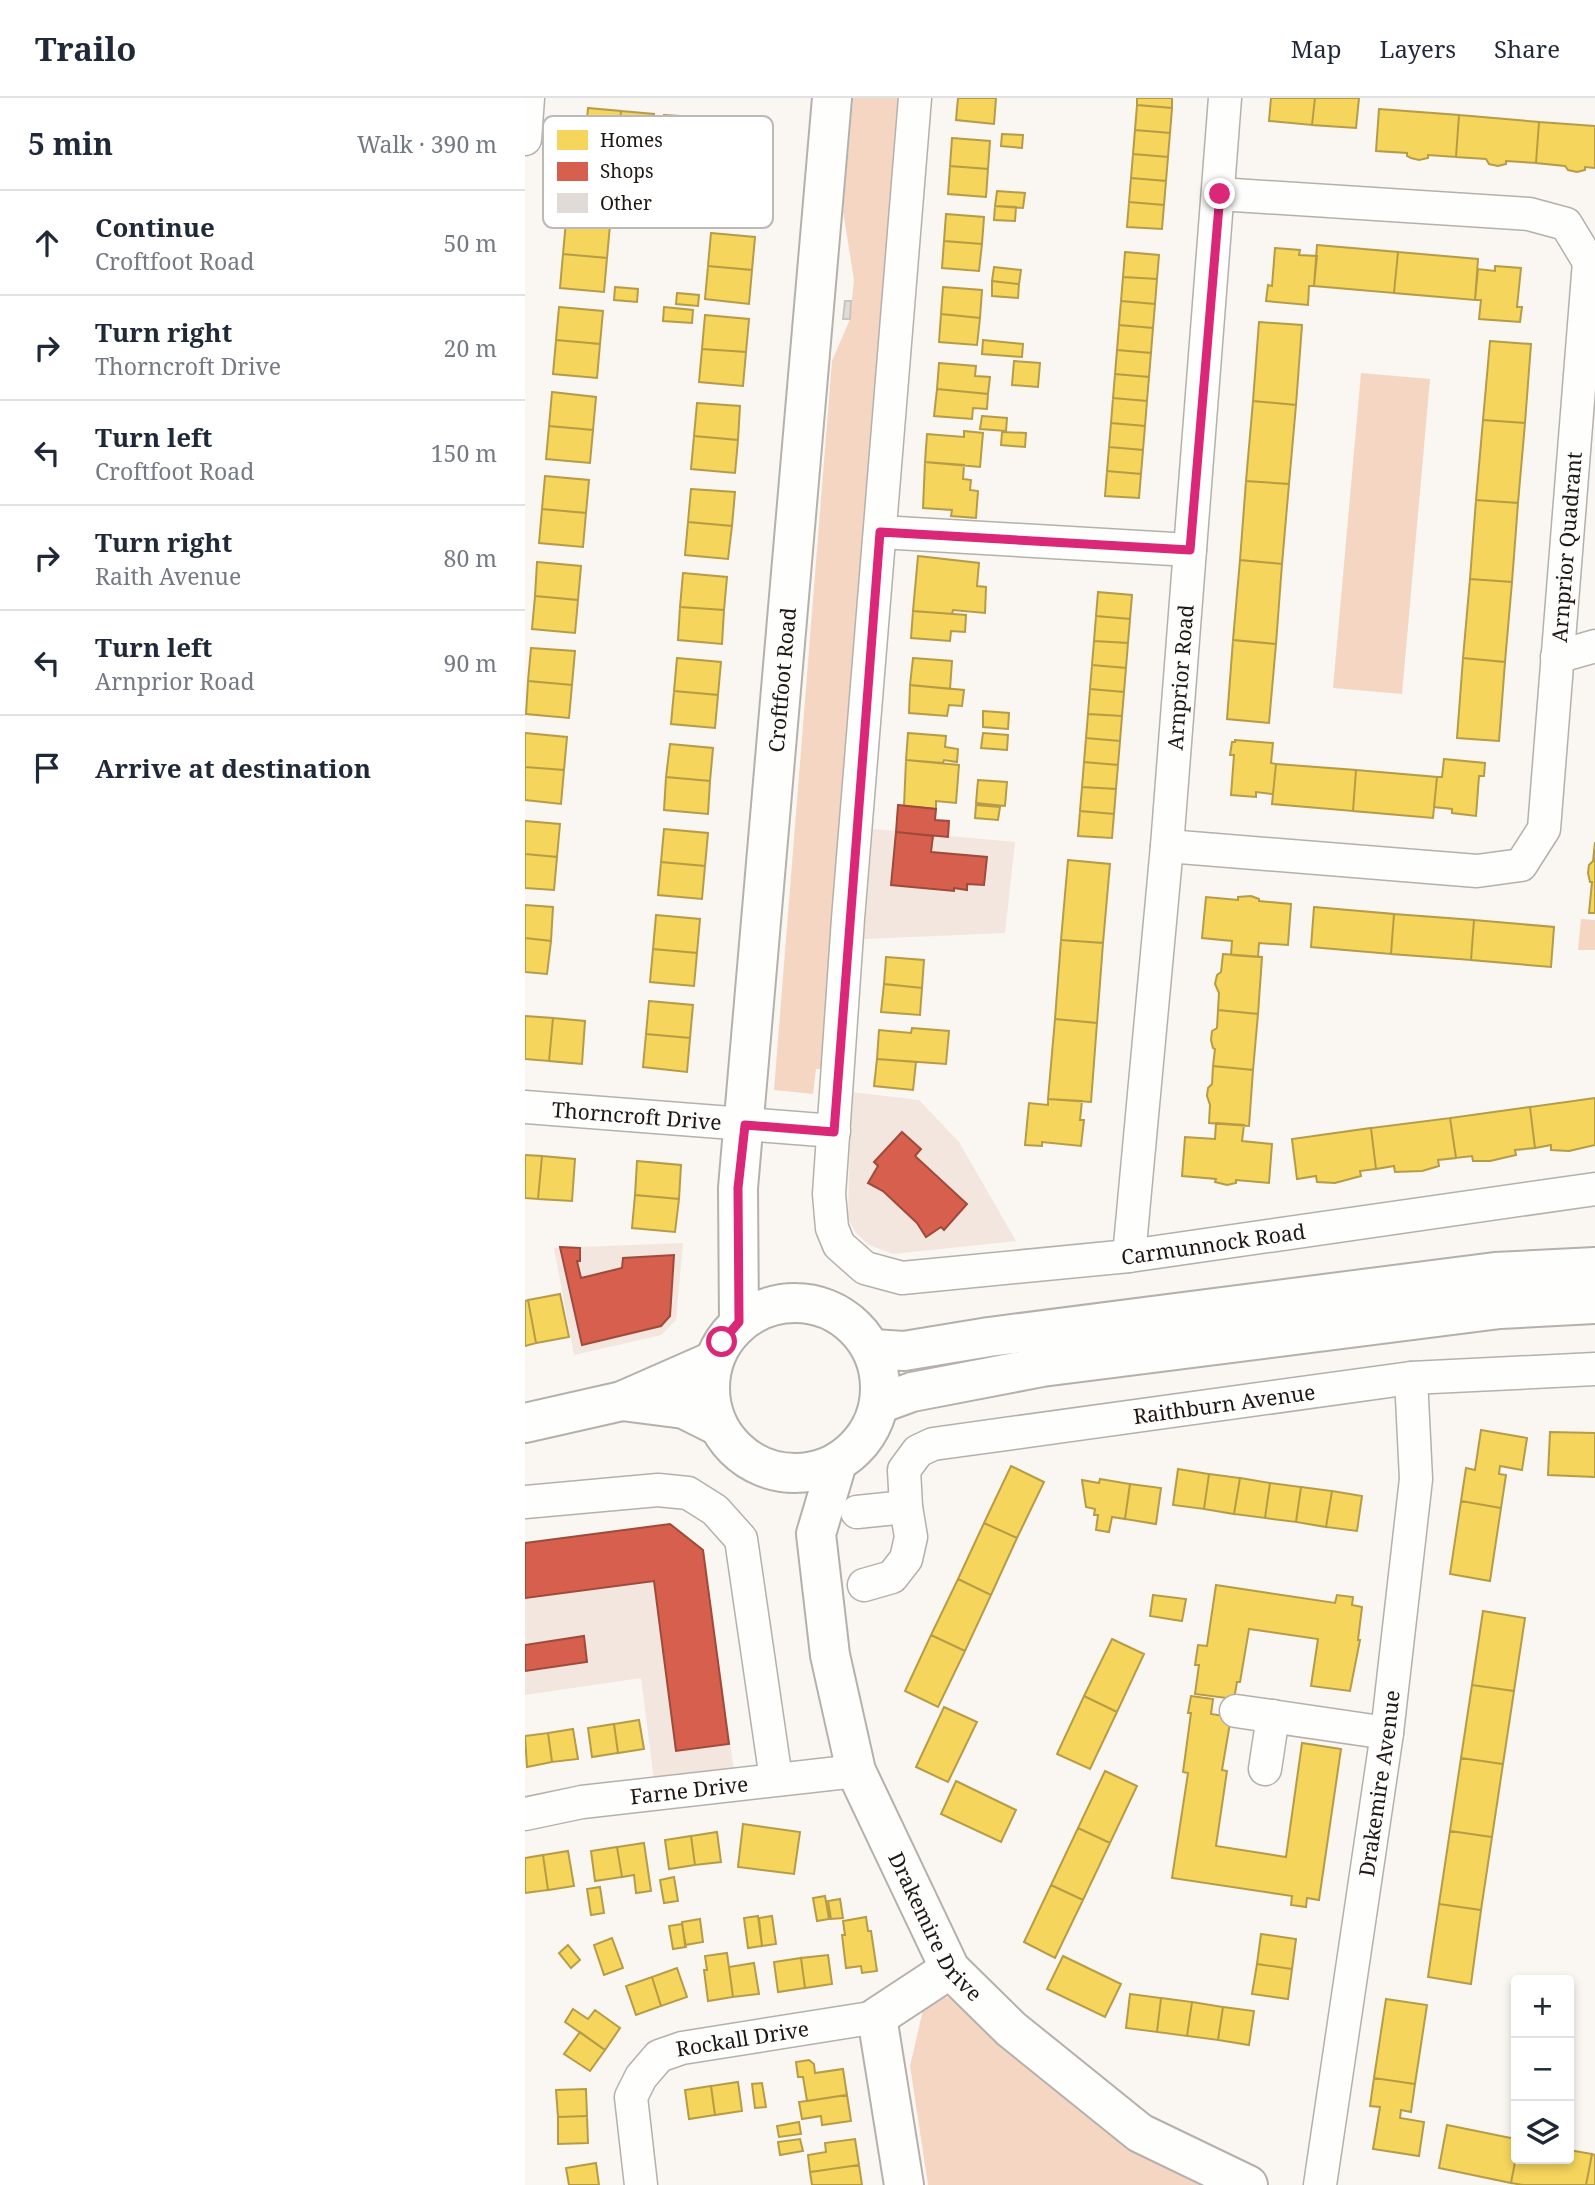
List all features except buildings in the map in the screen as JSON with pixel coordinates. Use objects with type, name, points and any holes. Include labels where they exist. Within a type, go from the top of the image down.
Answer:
[{"type":"street","points":[[525,139],[528,98]]},
{"type":"street","name":"Croftfoot Road","points":[[739,1322],[738,1188],[832,98]]},
{"type":"street","points":[[834,1132],[915,98]]},
{"type":"street","name":"Arnprior Road","points":[[1129,1256],[1167,846],[1220,194],[1225,98]]},
{"type":"street","name":"Arnprior Quadrant","points":[[1167,846],[1476,871],[1521,865],[1543,829],[1557,657],[1585,441],[1589,262],[1566,224],[1528,214],[1220,194]]},
{"type":"street","points":[[880,532],[1190,550]]},
{"type":"street","points":[[1557,657],[1595,646]]},
{"type":"street","name":"Thorncroft Drive","points":[[525,1107],[834,1132]]},
{"type":"street","name":"Carmunnock Road","points":[[834,1132],[829,1194],[832,1228],[839,1245],[865,1268],[902,1278],[1129,1256],[1595,1189]]},
{"type":"street","points":[[740,1261],[783,1303]]},
{"type":"street","points":[[873,1349],[904,1352],[989,1337],[1495,1272],[1595,1267]]},
{"type":"street","points":[[783,1303],[814,1307],[853,1324],[873,1349],[881,1376],[879,1404],[864,1439],[837,1463],[804,1474],[773,1471],[744,1457],[718,1426],[711,1403],[713,1361],[722,1342],[739,1322],[761,1307],[783,1303]]},
{"type":"street","points":[[879,1404],[912,1392],[1042,1367],[1500,1309],[1595,1304]]},
{"type":"street","points":[[525,1423],[622,1401],[713,1361]]},
{"type":"street","name":"Raithburn Avenue","points":[[864,1585],[892,1577],[906,1559],[911,1537],[905,1507],[904,1470],[918,1451],[933,1444],[1411,1378],[1595,1369]]},
{"type":"street","name":"Drakemire Avenue","points":[[1320,2185],[1387,1733],[1416,1479],[1411,1378]]},
{"type":"street","points":[[622,1401],[684,1409],[718,1426]]},
{"type":"street","name":"Drakemire Drive","points":[[837,1463],[816,1534],[830,1656],[856,1771],[950,1969],[1011,2029],[1140,2133],[1248,2185]]},
{"type":"street","name":"Drakemire Drive","points":[[773,1471],[816,1534]]},
{"type":"street","points":[[525,1502],[658,1490],[688,1493],[715,1510],[741,1539],[776,1779]]},
{"type":"street","points":[[857,1512],[905,1507]]},
{"type":"street","points":[[1236,1711],[1387,1733]]},
{"type":"street","points":[[1265,1769],[1273,1716]]},
{"type":"street","name":"Farne Drive","points":[[525,1814],[582,1802],[856,1771]]},
{"type":"street","name":"Rockall Drive","points":[[641,2185],[631,2097],[641,2077],[659,2056],[682,2048],[877,2017],[950,1969]]},
{"type":"street","points":[[877,2017],[904,2185]]},
{"type":"shaded area","points":[[853,98],[898,98],[822,1069],[816,1069],[813,1094],[774,1090],[832,361],[850,319],[854,280],[843,211]]},
{"type":"shaded area","points":[[1361,373],[1430,379],[1402,694],[1333,688]]},
{"type":"shaded area","points":[[873,829],[1015,842],[1005,933],[864,939]]},
{"type":"shaded area","points":[[1581,919],[1595,920],[1595,950],[1578,950]]},
{"type":"shaded area","points":[[851,1092],[919,1100],[959,1142],[1016,1241],[893,1254],[869,1245],[856,1233],[848,1219]]},
{"type":"shaded area","points":[[683,1243],[676,1320],[661,1335],[574,1355],[554,1248]]},
{"type":"shaded area","points":[[636,1528],[703,1551],[734,1771],[654,1780],[641,1678],[525,1695],[525,1542]]},
{"type":"shaded area","points":[[945,1996],[968,2007],[1206,2185],[928,2185],[910,2066],[923,2010]]},
{"type":"route","points":[[722,1342],[739,1322],[738,1188],[745,1125],[834,1132],[848,919],[880,532],[1190,550],[1220,194]]}]
